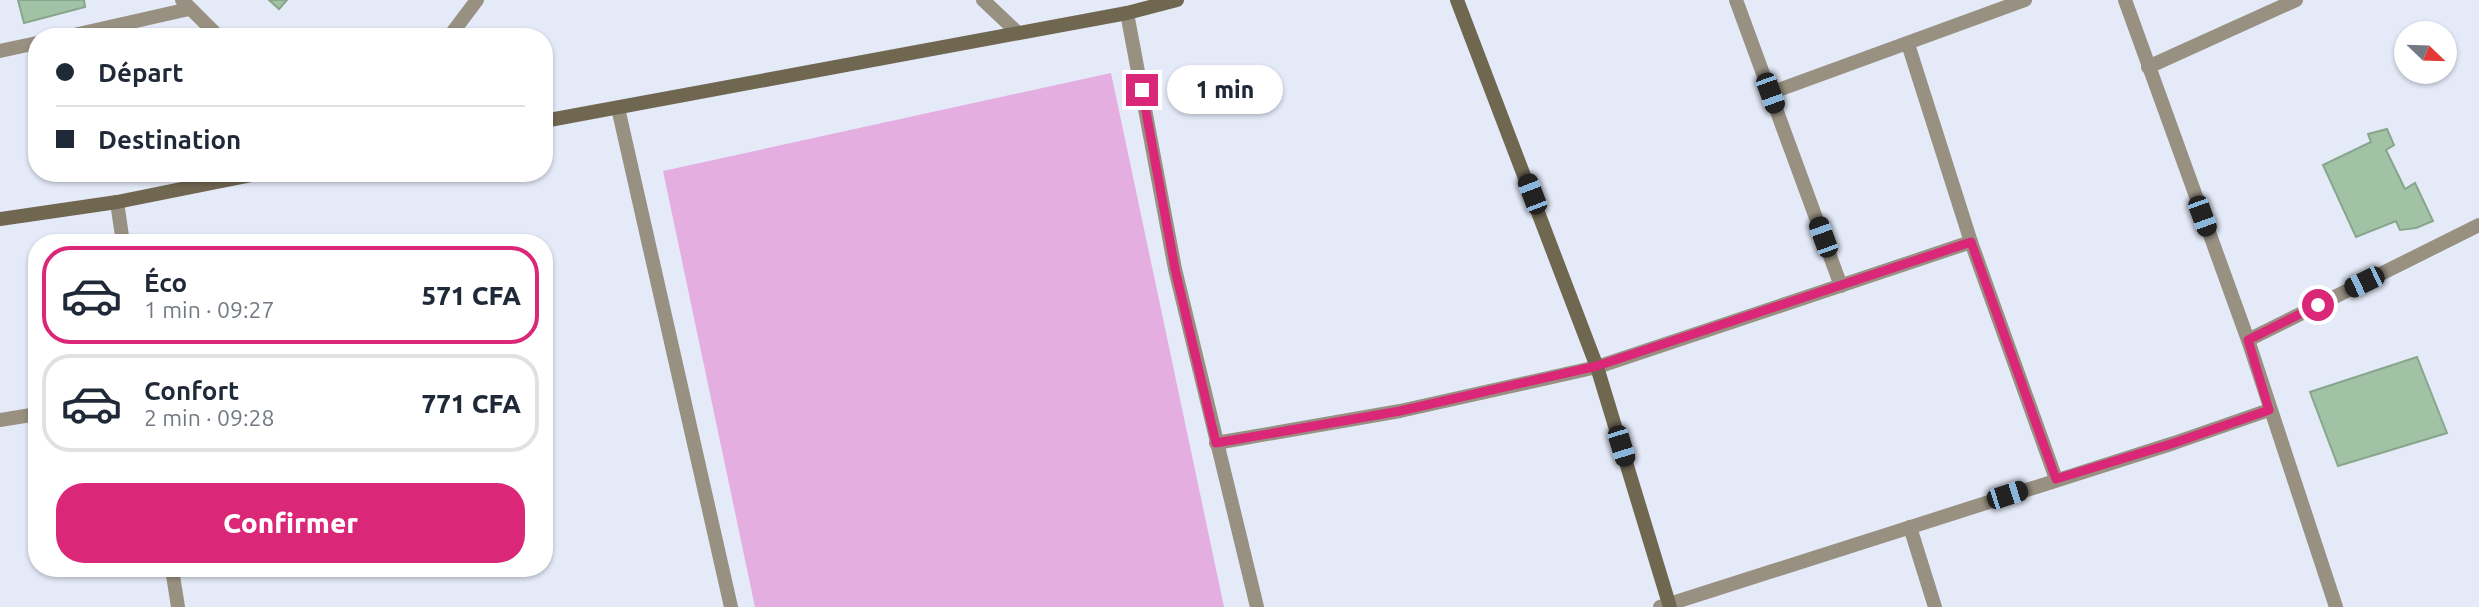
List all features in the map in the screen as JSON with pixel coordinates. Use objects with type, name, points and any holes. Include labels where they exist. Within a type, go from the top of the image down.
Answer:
[{"type":"main road","points":[[553,119],[1127,13],[1177,0]]},
{"type":"main road","points":[[1457,0],[1597,366],[1666,606]]},
{"type":"main road","points":[[0,219],[117,202],[216,182]]},
{"type":"street","points":[[456,28],[477,0]]},
{"type":"street","points":[[983,0],[1018,33]]},
{"type":"street","points":[[1736,0],[1840,286]]},
{"type":"street","points":[[1770,93],[2025,0]]},
{"type":"street","points":[[2125,0],[2248,340],[2336,607]]},
{"type":"street","points":[[2148,67],[2296,0]]},
{"type":"street","points":[[98,28],[185,4],[210,28]]},
{"type":"street","points":[[1127,13],[1175,269],[1257,607]]},
{"type":"street","points":[[1908,44],[1971,242],[2056,479]]},
{"type":"street","points":[[0,51],[28,45]]},
{"type":"street","points":[[618,108],[731,607]]},
{"type":"street","points":[[117,202],[122,234]]},
{"type":"street","points":[[2248,340],[2479,225]]},
{"type":"street","points":[[1216,443],[1400,411],[1597,366],[1971,242]]},
{"type":"street","points":[[1666,606],[2269,410]]},
{"type":"street","points":[[0,420],[28,415]]},
{"type":"street","points":[[1909,527],[1935,607]]},
{"type":"street","points":[[173,577],[178,607]]},
{"type":"shaded area","points":[[1111,73],[1224,607],[755,607],[663,171]]},
{"type":"building","points":[[18,0],[84,0],[85,7],[24,23]]},
{"type":"building","points":[[269,0],[287,0],[279,9]]},
{"type":"building","points":[[2387,129],[2394,145],[2386,150],[2405,189],[2415,183],[2433,221],[2416,228],[2400,230],[2396,221],[2356,237],[2323,165],[2371,142],[2368,134]]},
{"type":"building","points":[[2417,357],[2447,433],[2338,466],[2310,392]]},
{"type":"route","points":[[1142,90],[1175,269],[1216,443],[1400,411],[1597,366],[1971,242],[2056,479],[2174,443],[2269,410],[2248,340],[2318,305]]}]
